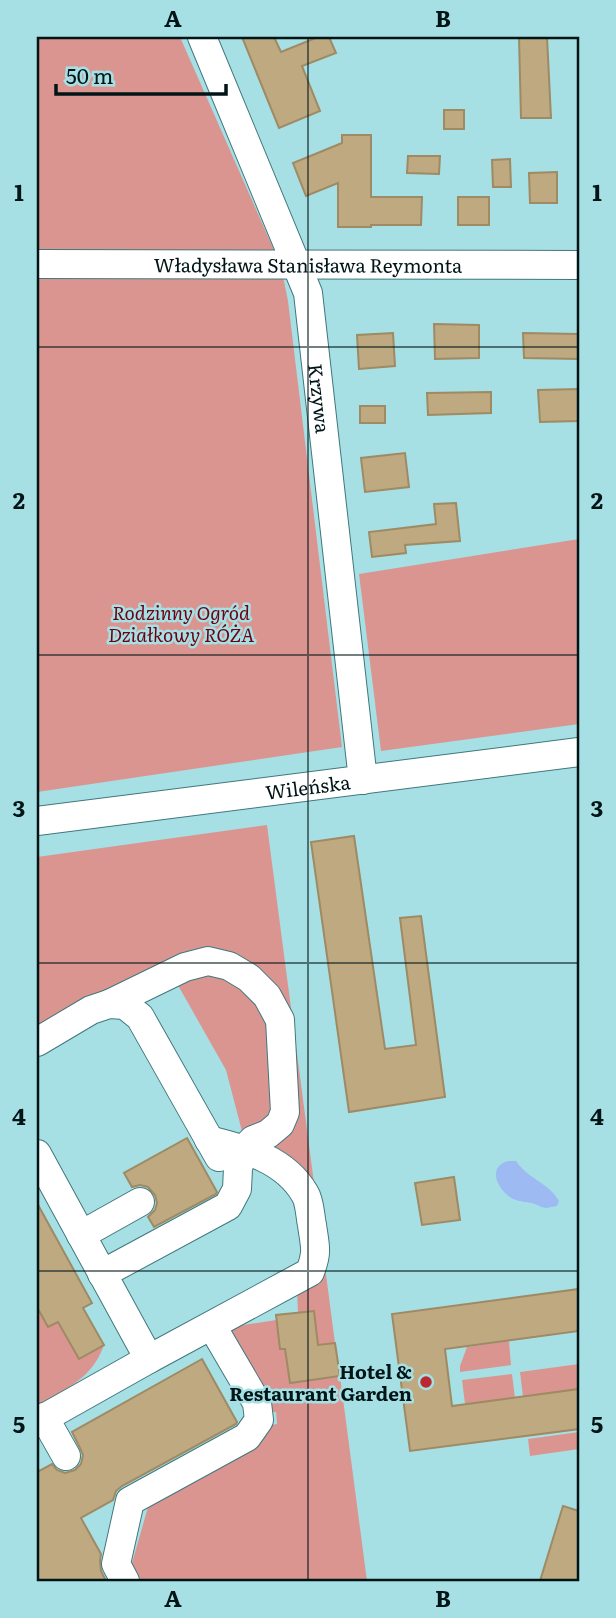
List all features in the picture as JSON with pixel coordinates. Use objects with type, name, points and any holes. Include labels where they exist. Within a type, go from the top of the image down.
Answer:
[{"type":"street","name":"Krzywa","points":[[202,37],[308,293],[363,780]]},
{"type":"street","name":"Władysława Stanisława Reymonta","points":[[37,264],[579,265]]},
{"type":"street","name":"Wileńska","points":[[37,821],[579,752]]},
{"type":"street","points":[[37,1042],[91,1010],[185,967],[208,961],[229,966],[249,978],[267,996],[280,1020],[285,1112],[279,1124],[268,1134],[253,1140],[244,1149],[238,1168],[237,1189],[228,1206],[102,1274]]},
{"type":"street","points":[[109,1004],[125,1005],[139,1017],[237,1189]]},
{"type":"street","points":[[66,1456],[41,1420],[212,1326],[290,1296],[310,1272],[317,1254],[306,1196],[293,1177],[278,1165],[244,1149],[209,1140]]},
{"type":"street","points":[[37,1154],[149,1359]]},
{"type":"street","points":[[81,1235],[140,1202]]},
{"type":"street","points":[[125,1581],[116,1564],[130,1501],[247,1437],[258,1420],[257,1403],[212,1326]]},
{"type":"green space","name":"Rodzinny Ogród Działkowy RÓŻA","points":[[37,37],[180,37],[281,266],[288,301],[342,747],[37,792]]},
{"type":"green space","points":[[579,539],[579,724],[381,751],[359,574]]},
{"type":"green space","points":[[267,825],[335,1343],[318,1345],[314,1311],[298,1313],[297,1291],[312,1197],[258,1148],[280,1135],[289,1020],[230,957],[37,1033],[37,857]]},
{"type":"green space","points":[[209,972],[230,979],[269,1014],[278,1115],[244,1139],[226,1070],[175,980]]},
{"type":"green space","points":[[37,1307],[48,1327],[80,1310],[72,1347],[79,1359],[104,1345],[99,1357],[85,1375],[37,1405]]},
{"type":"green space","points":[[276,1320],[280,1349],[285,1349],[290,1383],[340,1376],[367,1581],[133,1581],[124,1563],[132,1563],[150,1500],[266,1426],[277,1424],[276,1412],[266,1413],[230,1333],[232,1328],[237,1326]]},
{"type":"green space","points":[[509,1341],[511,1365],[460,1372],[467,1347]]},
{"type":"green space","points":[[579,1364],[579,1389],[523,1397],[520,1372]]},
{"type":"green space","points":[[512,1374],[515,1398],[465,1404],[462,1380]]},
{"type":"green space","points":[[579,1432],[579,1449],[530,1456],[528,1439]]},
{"type":"water","points":[[508,1161],[516,1161],[550,1190],[559,1201],[557,1206],[545,1208],[516,1200],[503,1191],[497,1179],[497,1168]]},
{"type":"building","points":[[242,37],[274,37],[281,52],[318,37],[329,37],[336,53],[302,66],[320,111],[279,128]]},
{"type":"building","points":[[519,37],[547,37],[551,118],[521,118]]},
{"type":"building","points":[[444,110],[464,110],[464,129],[444,129]]},
{"type":"building","points":[[342,135],[371,135],[371,197],[422,197],[421,225],[338,227],[338,183],[306,196],[293,163],[342,143]]},
{"type":"building","points":[[408,156],[440,156],[439,174],[407,173]]},
{"type":"building","points":[[510,159],[511,187],[493,187],[492,160]]},
{"type":"building","points":[[557,172],[557,203],[530,203],[529,173]]},
{"type":"building","points":[[458,197],[489,197],[489,225],[458,225]]},
{"type":"building","points":[[434,324],[479,325],[479,358],[435,359]]},
{"type":"building","points":[[393,333],[395,366],[359,369],[357,335]]},
{"type":"building","points":[[523,333],[579,334],[579,359],[524,358]]},
{"type":"building","points":[[579,389],[579,421],[540,422],[538,390]]},
{"type":"building","points":[[491,392],[491,413],[428,415],[427,393]]},
{"type":"building","points":[[360,406],[385,406],[385,423],[360,423]]},
{"type":"building","points":[[405,453],[409,487],[365,492],[361,458]]},
{"type":"building","points":[[456,503],[460,541],[405,545],[406,553],[372,557],[369,532],[436,524],[434,504]]},
{"type":"building","points":[[354,836],[385,1049],[416,1045],[400,918],[421,916],[445,1097],[349,1112],[311,842]]},
{"type":"building","points":[[187,1138],[217,1192],[154,1227],[148,1217],[155,1210],[155,1195],[148,1187],[132,1187],[124,1173]]},
{"type":"building","points":[[454,1177],[460,1220],[422,1225],[415,1183]]},
{"type":"building","points":[[37,1203],[92,1303],[83,1308],[104,1345],[79,1359],[58,1322],[48,1327],[37,1307]]},
{"type":"building","points":[[579,1289],[579,1331],[445,1349],[452,1406],[579,1389],[579,1429],[410,1451],[392,1314]]},
{"type":"building","points":[[314,1311],[318,1345],[335,1343],[340,1376],[290,1383],[285,1349],[280,1349],[276,1315]]},
{"type":"building","points":[[202,1359],[236,1424],[122,1486],[116,1491],[113,1500],[81,1518],[101,1554],[101,1571],[106,1581],[37,1581],[37,1472],[52,1464],[65,1473],[75,1470],[81,1464],[83,1455],[72,1432]]},
{"type":"building","points":[[563,1506],[579,1511],[579,1581],[540,1581]]},
{"type":"place","name":"Hotel & Restaurant Garden","points":[[426,1382]]}]
